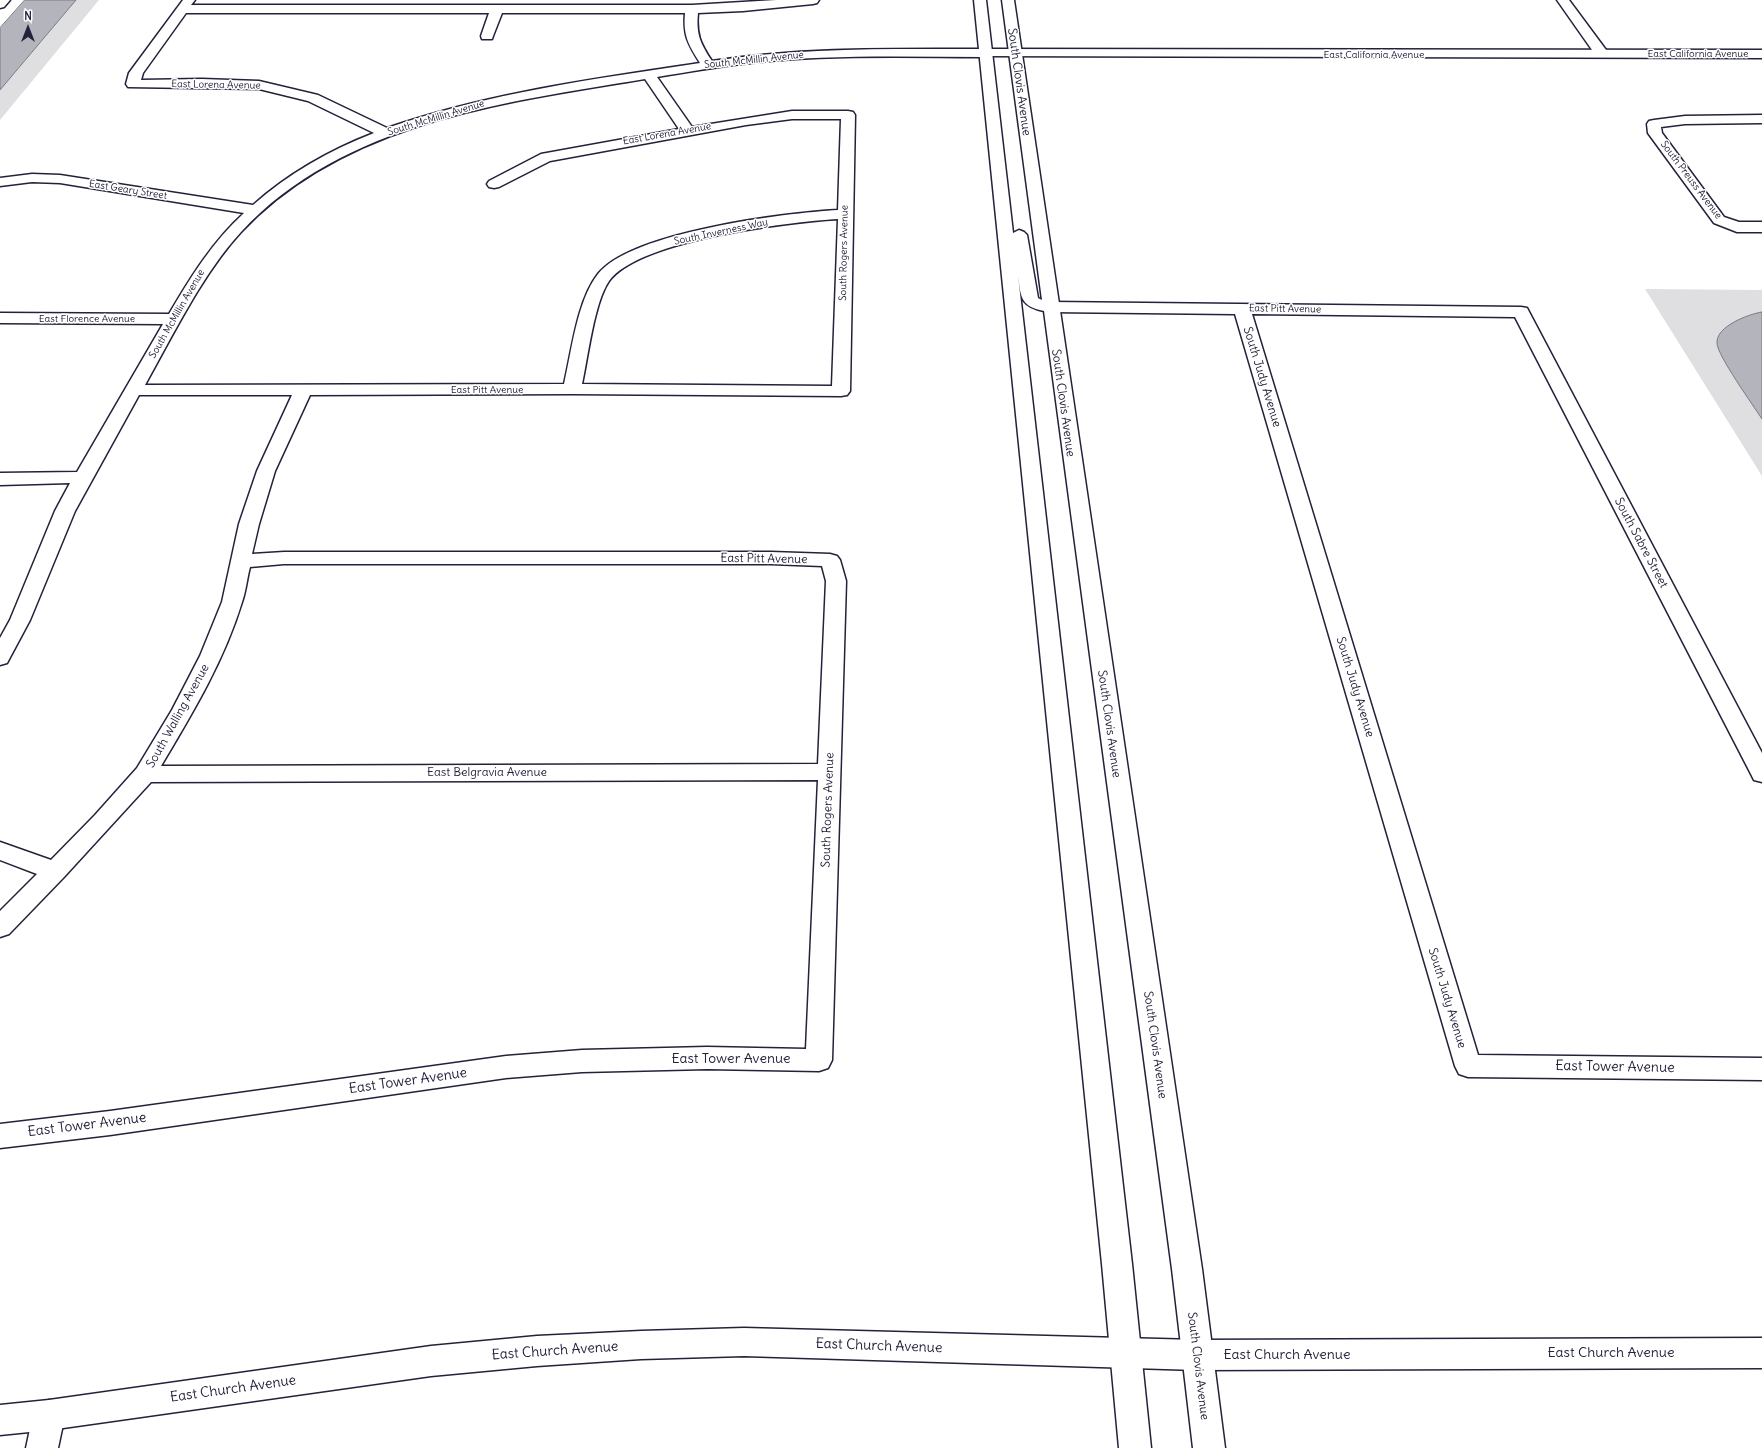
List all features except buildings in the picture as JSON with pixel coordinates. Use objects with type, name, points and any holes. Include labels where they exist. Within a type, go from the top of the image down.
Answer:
[{"type":"street","points":[[0,4],[4,0]]},
{"type":"street","points":[[185,4],[497,9],[692,8],[743,7],[813,0]]},
{"type":"street","points":[[980,0],[1135,1448]]},
{"type":"street","name":"South Clovis Avenue","points":[[1008,0],[1050,307],[1187,1269],[1209,1448]]},
{"type":"street","points":[[1563,0],[1602,54]]},
{"type":"street","name":"East Lorena Avenue","points":[[185,4],[136,73],[133,84],[202,83],[259,85],[313,98],[386,133]]},
{"type":"street","points":[[692,8],[690,30],[691,40],[708,65]]},
{"type":"street","points":[[487,36],[497,9]]},
{"type":"street","name":"East California Avenue","points":[[986,53],[1762,54]]},
{"type":"street","name":"South McMillin Avenue","points":[[0,658],[20,620],[65,511],[174,319],[212,256],[235,228],[285,185],[334,157],[386,133],[435,116],[499,100],[750,59],[817,54],[986,53]]},
{"type":"street","points":[[649,75],[687,130]]},
{"type":"street","name":"East Lorena Avenue","points":[[494,184],[546,157],[687,130],[792,115],[848,115]]},
{"type":"street","name":"South Rogers Avenue","points":[[841,391],[844,214],[848,115]]},
{"type":"street","name":"South Preuss Avenue","points":[[1762,119],[1685,120],[1654,124],[1655,133],[1719,220],[1737,227],[1762,227]]},
{"type":"street","name":"East Geary Street","points":[[0,182],[32,178],[60,179],[255,210]]},
{"type":"street","name":"East Pitt Avenue","points":[[1003,211],[1019,235],[1030,300],[1039,305],[1050,307],[1521,312]]},
{"type":"street","name":"South Inverness Way","points":[[572,389],[592,299],[599,285],[609,272],[626,260],[650,249],[694,236],[758,223],[844,214]]},
{"type":"street","name":"South Judy Avenue","points":[[1242,309],[1468,1066]]},
{"type":"street","name":"South Sabre Street","points":[[1521,312],[1762,774]]},
{"type":"street","name":"East Florence Avenue","points":[[0,318],[174,319]]},
{"type":"street","name":"East Pitt Avenue","points":[[133,390],[303,391],[572,389],[841,391]]},
{"type":"street","name":"South Walling Avenue","points":[[0,927],[56,871],[145,774],[183,712],[211,656],[232,602],[249,524],[266,470],[303,391]]},
{"type":"street","points":[[0,479],[83,477]]},
{"type":"street","name":"East Pitt Avenue","points":[[242,561],[284,558],[755,558],[830,560]]},
{"type":"street","name":"South Rogers Avenue","points":[[819,1060],[836,580],[830,560]]},
{"type":"street","name":"East Belgravia Avenue","points":[[145,774],[830,772]]},
{"type":"street","points":[[0,851],[56,871]]},
{"type":"street","name":"East Tower Avenue","points":[[0,1136],[110,1123],[506,1067],[582,1061],[707,1058],[819,1060]]},
{"type":"street","name":"East Tower Avenue","points":[[1468,1066],[1762,1069]]},
{"type":"street","name":"East Church Avenue","points":[[0,1420],[49,1415],[431,1361],[553,1350],[641,1345],[744,1342],[1197,1355],[1762,1353]]},
{"type":"street","points":[[42,1448],[49,1415]]},
{"type":"shaded area","points":[[25,0],[76,0],[0,90],[0,28]]},
{"type":"shaded area","points":[[76,0],[99,0],[0,120],[0,90]]},
{"type":"shaded area","points":[[1645,289],[1762,290],[1762,476]]},
{"type":"shaded area","points":[[1762,312],[1762,419],[1729,369],[1717,343],[1718,337],[1727,326],[1749,315]]}]
